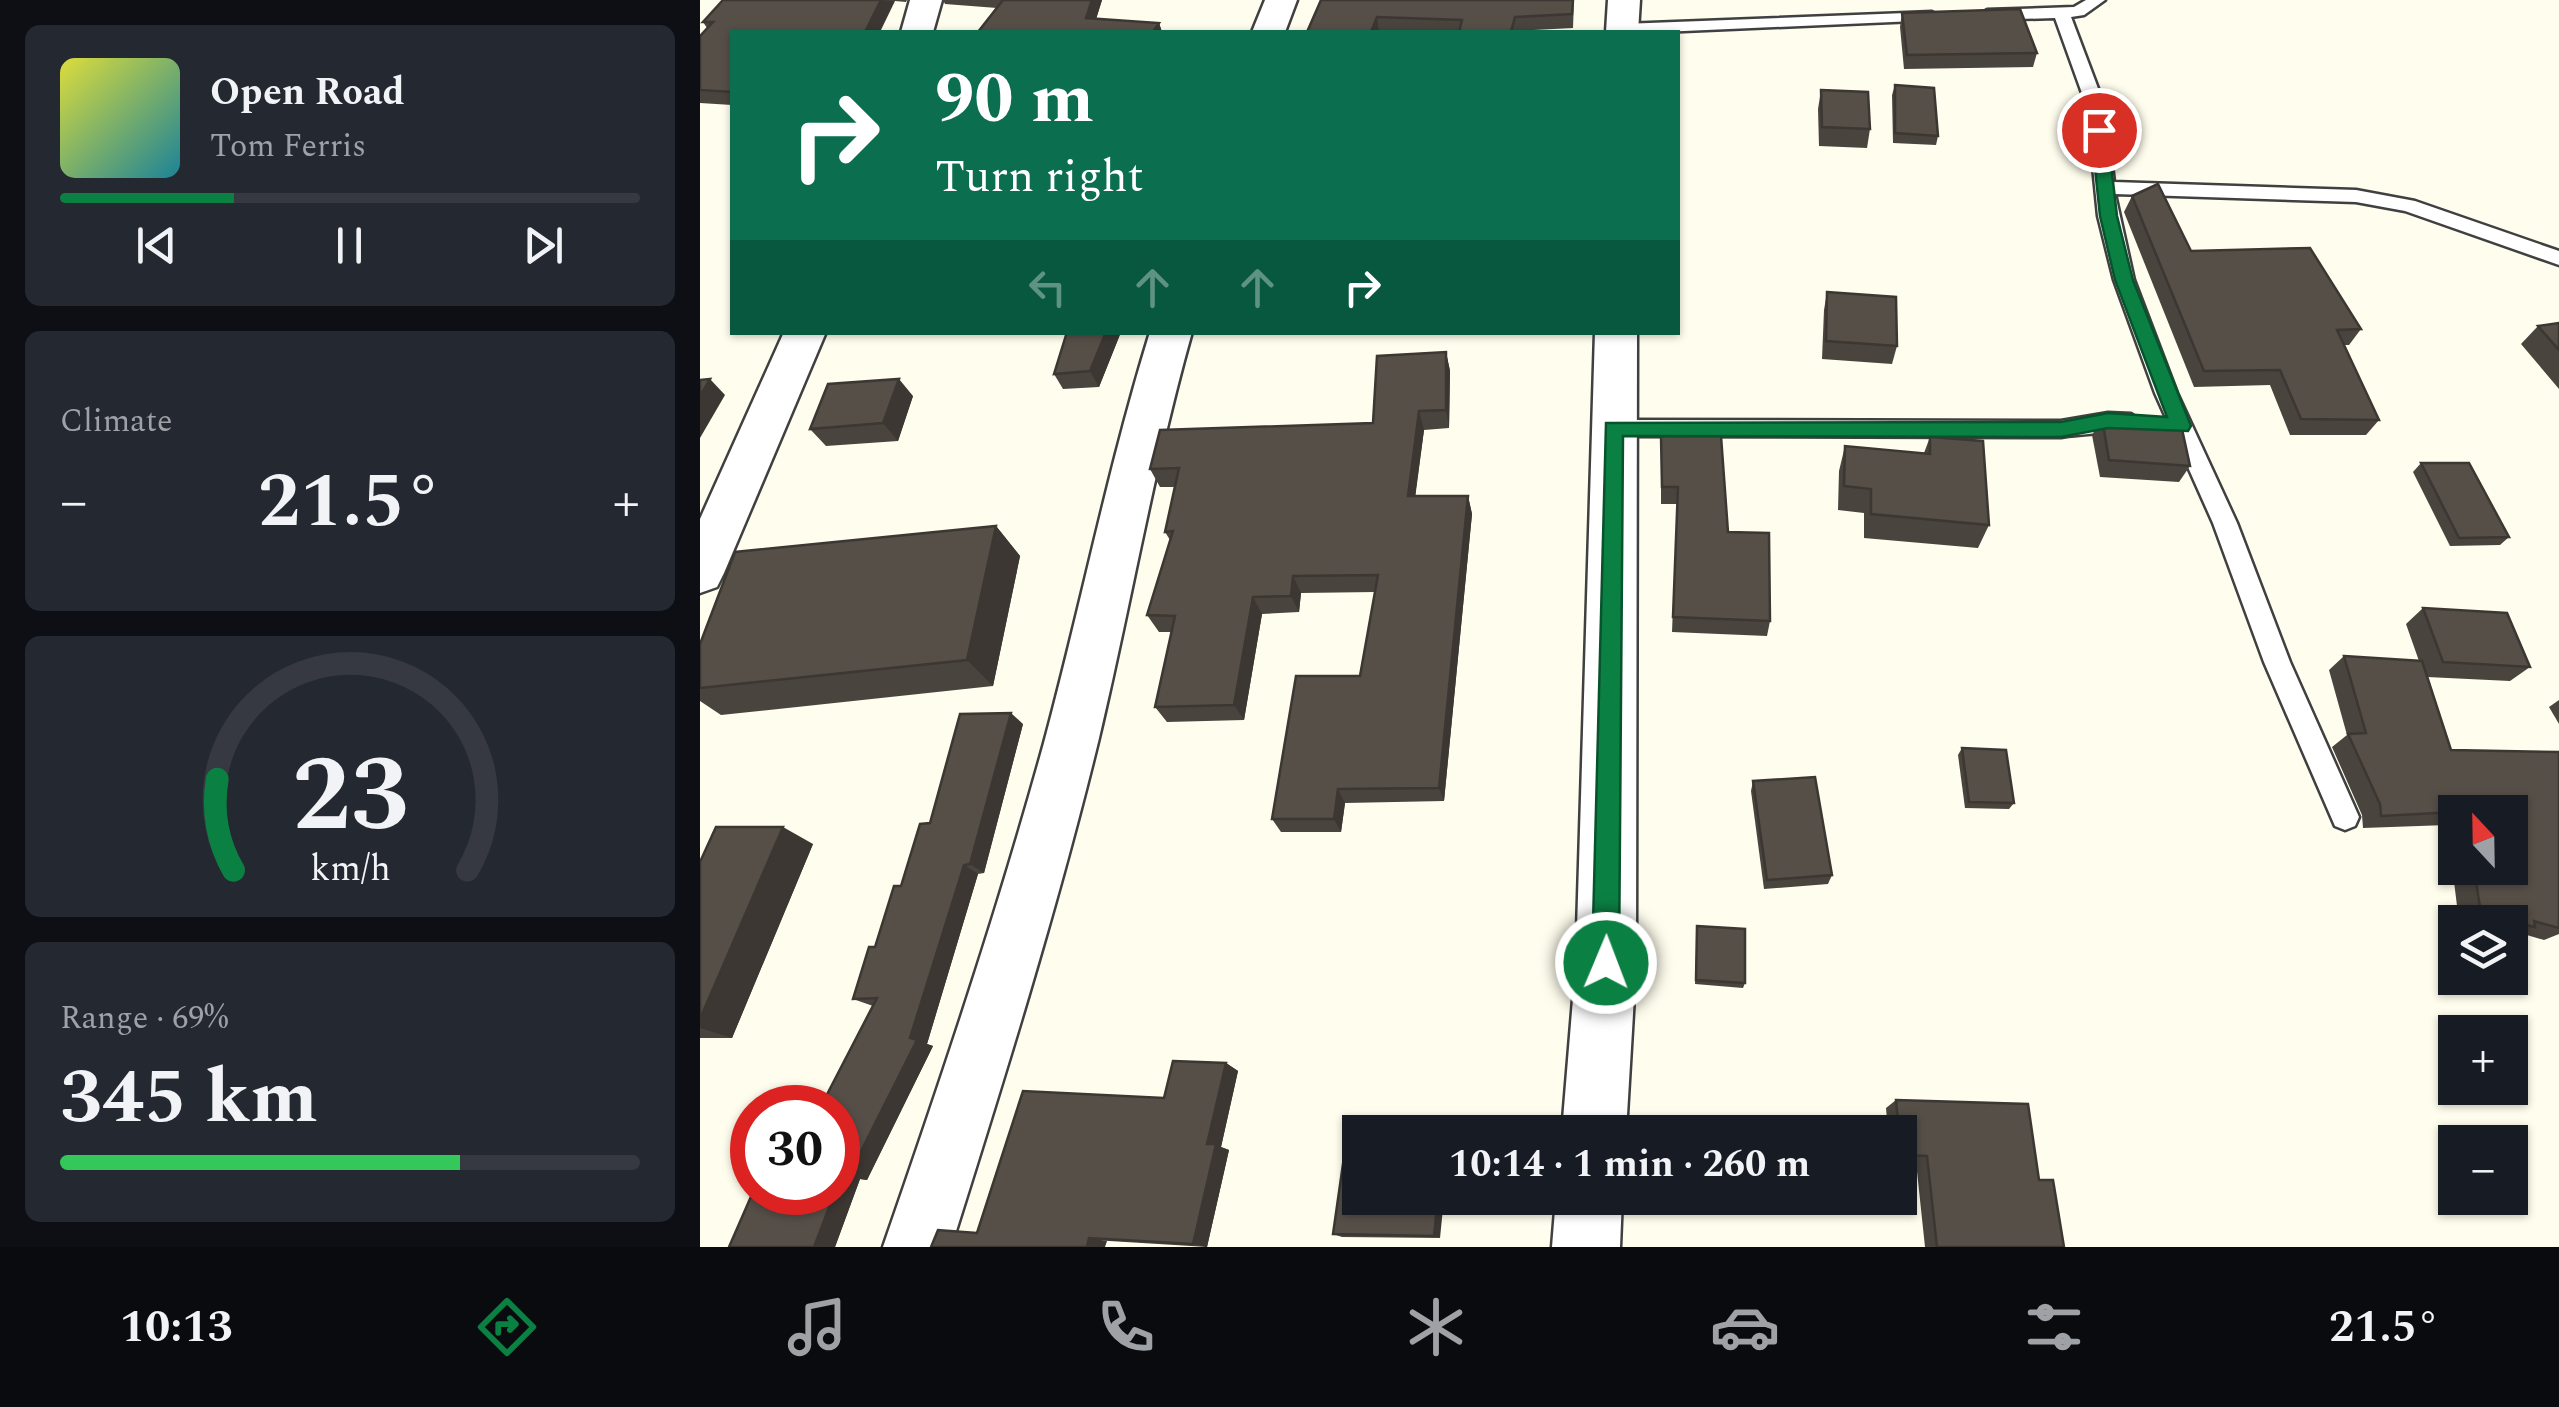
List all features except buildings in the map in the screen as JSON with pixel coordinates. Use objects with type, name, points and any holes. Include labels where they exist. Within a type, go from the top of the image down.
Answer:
[{"type":"street","points":[[918,30],[926,0]]},
{"type":"street","points":[[1270,30],[1282,0]]},
{"type":"street","points":[[700,573],[804,335]]},
{"type":"street","points":[[916,1247],[991,1024],[1066,758],[1150,402],[1171,335]]},
{"type":"street","points":[[1595,1115],[1606,963],[1616,335]]},
{"type":"street","points":[[1586,1247],[1589,1215]]},
{"type":"lane","points":[[1962,16],[2078,12],[2096,0]]},
{"type":"lane","points":[[2061,12],[2096,107],[2108,216],[2124,280],[2181,426],[2225,522],[2276,662],[2345,817]]},
{"type":"lane","points":[[1623,21],[1942,16]]},
{"type":"lane","points":[[2106,188],[2356,196],[2408,205],[2559,258]]},
{"type":"lane","points":[[1613,428],[2061,429],[2108,421],[2181,426]]},
{"type":"route","points":[[1606,963],[1613,428],[2061,429],[2108,421],[2181,426],[2124,280],[2108,216],[2099,130]]}]
